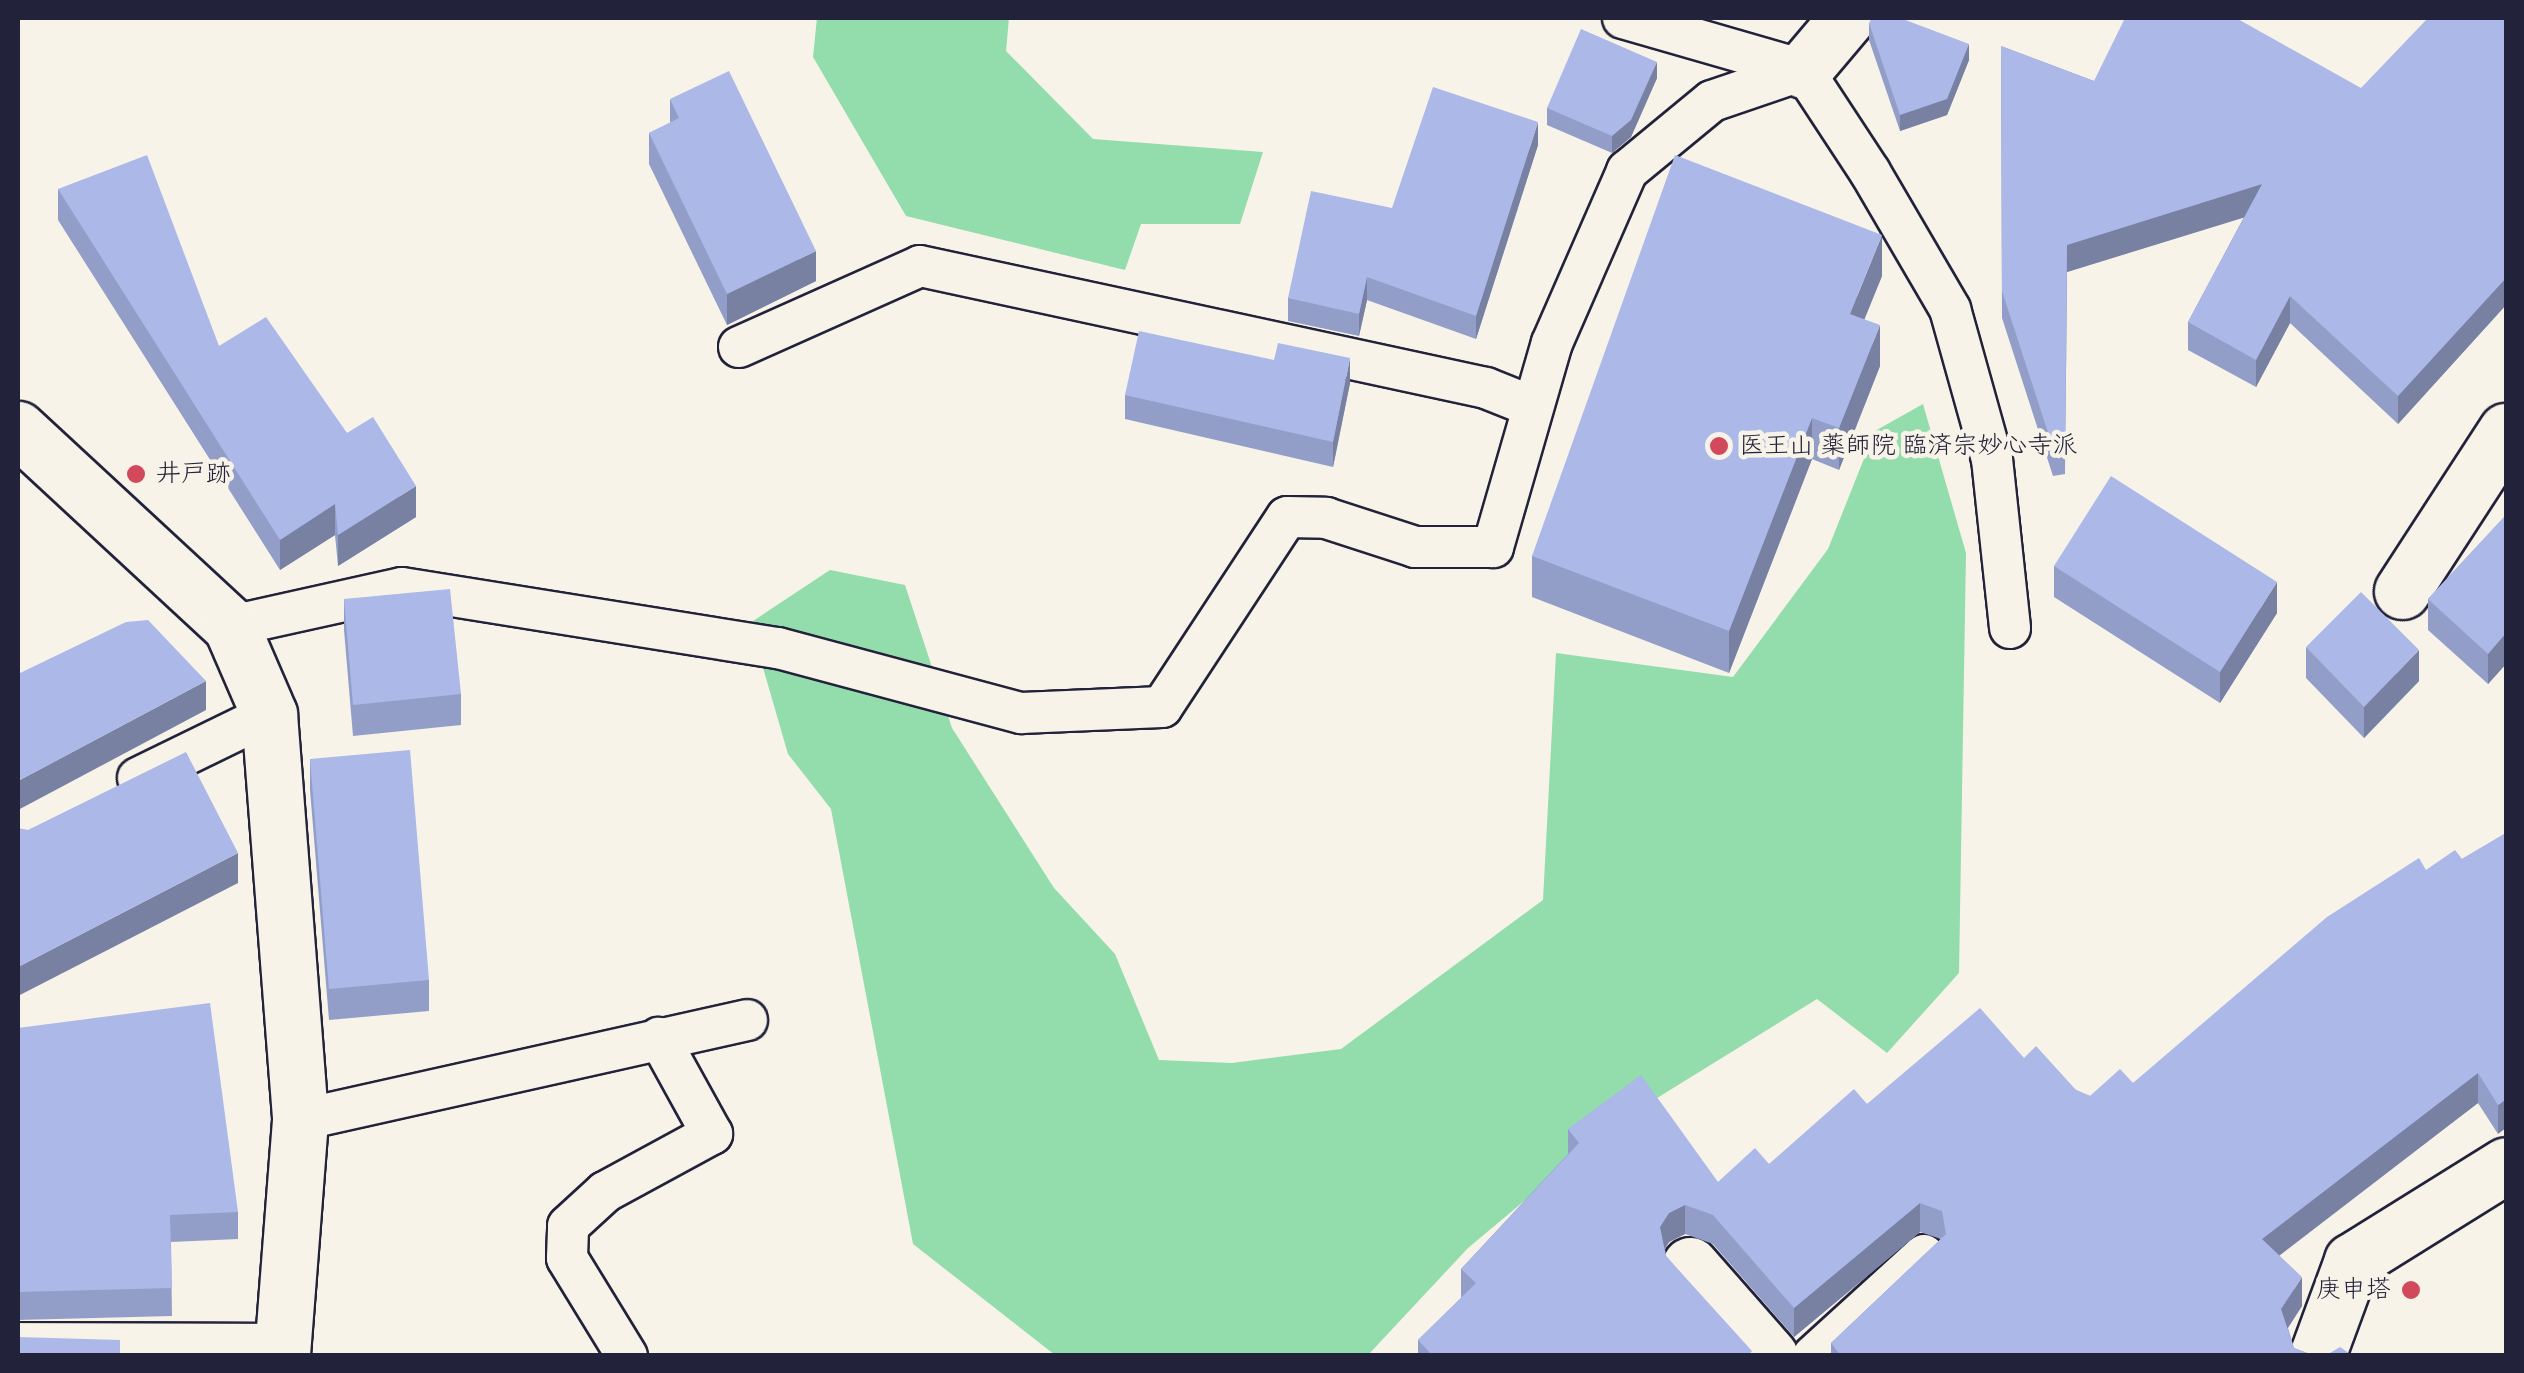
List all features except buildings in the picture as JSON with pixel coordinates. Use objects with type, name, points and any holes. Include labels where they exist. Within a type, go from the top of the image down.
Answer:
[{"type":"street","points":[[1803,70],[1847,18]]},
{"type":"street","points":[[18,429],[231,626],[270,714],[300,1120],[282,1350]]},
{"type":"street","points":[[2402,590],[2506,431]]},
{"type":"street","points":[[2317,1356],[2352,1260],[2506,1165]]},
{"type":"street","points":[[1690,1265],[1770,1356]]},
{"type":"lane","points":[[1623,18],[1803,70],[1950,310],[1992,459],[2010,628]]},
{"type":"lane","points":[[231,626],[402,588],[778,648],[1022,714],[1162,707],[1286,517],[1326,518],[1416,548],[1493,547],[1530,406],[1583,258],[1627,170],[1712,102],[1803,70]]},
{"type":"lane","points":[[739,347],[920,266],[1486,388],[1530,406]]},
{"type":"lane","points":[[102,796],[270,714]]},
{"type":"lane","points":[[300,1120],[748,1020]]},
{"type":"lane","points":[[627,1356],[567,1258],[568,1226],[605,1192],[712,1134],[659,1038]]},
{"type":"lane","points":[[1813,1356],[1924,1256]]},
{"type":"lane","points":[[18,1342],[282,1350]]},
{"type":"green space","points":[[817,18],[1009,18],[1006,51],[1093,139],[1263,152],[1240,224],[1141,224],[1125,270],[906,216],[813,57]]},
{"type":"green space","points":[[1923,404],[1966,553],[1959,973],[1887,1053],[1817,999],[1649,1103],[1553,1177],[1468,1248],[1368,1355],[1055,1355],[913,1244],[831,809],[788,754],[750,623],[830,570],[905,585],[952,728],[1054,888],[1115,954],[1159,1060],[1232,1063],[1341,1049],[1543,900],[1556,653],[1733,677],[1828,549],[1875,431]]},
{"type":"place","name":"医王山 薬師院 臨済宗妙心寺派","points":[[1719,446]]},
{"type":"place","name":"井戸跡","points":[[136,474]]},
{"type":"place","name":"庚申塔","points":[[2411,1290]]}]
